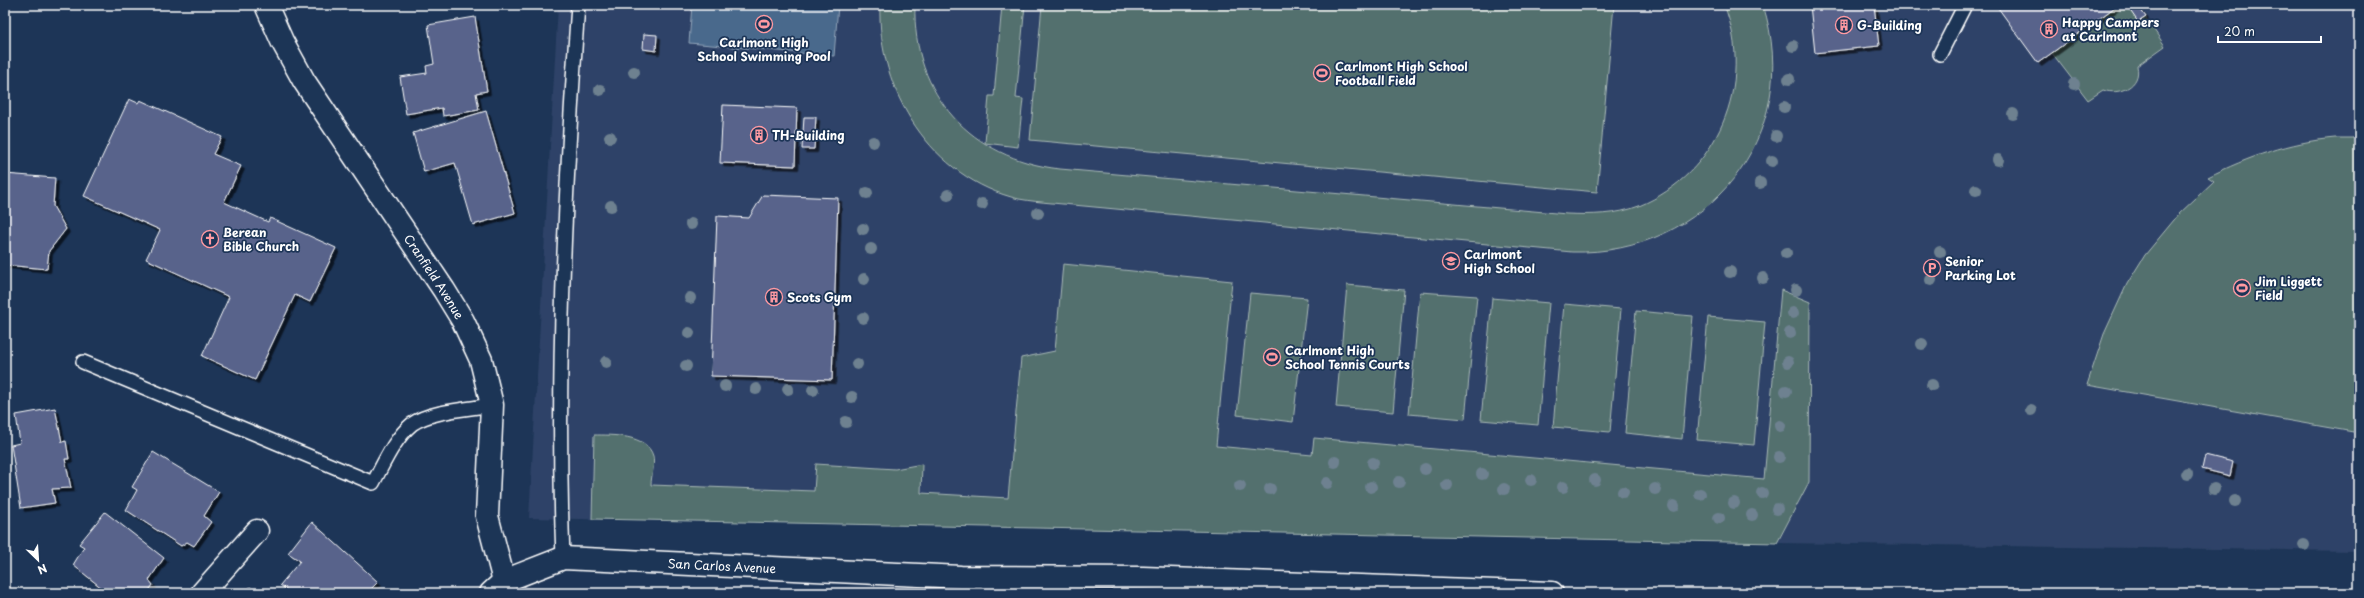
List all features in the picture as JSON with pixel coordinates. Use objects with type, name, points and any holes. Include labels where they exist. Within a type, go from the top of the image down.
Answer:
[{"type":"main road","name":"Cranfield Avenue","points":[[266,5],[282,41],[304,81],[427,264],[463,321],[481,360],[492,405],[487,516],[498,587]]},
{"type":"main road","points":[[202,593],[257,531]]},
{"type":"main road","name":"San Carlos Avenue","points":[[498,587],[563,558],[961,577],[1143,578],[1552,593]]},
{"type":"lane","points":[[563,558],[560,477],[560,391],[566,171],[578,5]]},
{"type":"lane","points":[[1940,54],[1965,5]]},
{"type":"lane","points":[[83,362],[373,483],[395,443],[412,424],[440,414],[492,405]]},
{"type":"shaded area","name":"Carlmont High School","points":[[558,5],[2359,5],[2359,551],[1777,543],[529,518]]},
{"type":"shaded area","name":"Carlmont High School Swimming Pool","points":[[692,5],[838,5],[834,56],[689,43]]},
{"type":"green space","points":[[880,5],[915,5],[917,37],[924,67],[936,94],[953,117],[975,136],[1000,152],[1028,163],[1060,169],[1567,214],[1612,213],[1630,209],[1639,206],[1666,191],[1690,172],[1709,149],[1723,123],[1732,95],[1735,65],[1733,35],[1724,5],[1763,5],[1772,53],[1770,99],[1756,141],[1734,179],[1702,210],[1664,233],[1620,248],[1572,252],[1040,202],[1019,199],[988,188],[960,172],[936,152],[916,127],[900,99],[888,69],[882,37]]},
{"type":"green space","points":[[1002,5],[1025,5],[1016,98],[1023,99],[1018,147],[985,143],[989,96],[994,96]]},
{"type":"green space","name":"Carlmont High School Football Field","points":[[1042,5],[1614,5],[1597,192],[1030,140]]},
{"type":"green space","points":[[2118,5],[2137,5],[2165,46],[2137,66],[2138,73],[2136,79],[2128,88],[2116,92],[2103,90],[2088,100],[2052,53]]},
{"type":"green space","name":"Jim Liggett Field","points":[[2335,138],[2359,138],[2359,433],[2087,385],[2104,334],[2127,284],[2145,255],[2179,214],[2214,181],[2208,177],[2238,163],[2286,147]]},
{"type":"green space","points":[[1063,264],[1232,281],[1216,446],[1312,455],[1314,438],[1764,479],[1781,290],[1810,302],[1809,482],[1777,543],[592,519],[594,435],[628,437],[644,443],[653,456],[654,463],[651,485],[814,491],[816,464],[895,469],[922,464],[921,493],[1008,498],[1021,358],[1055,351]]},
{"type":"green space","name":"Carlmont High School Tennis Courts","points":[[1347,285],[1404,290],[1393,412],[1336,407]]},
{"type":"green space","name":"Carlmont High School Tennis Courts","points":[[1420,292],[1477,296],[1465,419],[1409,414]]},
{"type":"green space","name":"Carlmont High School Tennis Courts","points":[[1250,293],[1307,298],[1293,422],[1237,415]]},
{"type":"green space","points":[[1492,298],[1549,303],[1538,425],[1481,420]]},
{"type":"green space","points":[[1564,304],[1621,309],[1610,432],[1553,427]]},
{"type":"green space","points":[[1636,311],[1693,316],[1682,439],[1625,433]]},
{"type":"green space","points":[[1708,317],[1765,322],[1754,445],[1697,440]]},
{"type":"building","name":"G-Building","points":[[1810,5],[1874,5],[1879,46],[1815,53]]},
{"type":"building","name":"Happy Campers at Carlmont","points":[[1996,5],[2118,5],[2038,63]]},
{"type":"building","points":[[2137,5],[2146,17],[2138,22],[2127,6]]},
{"type":"building","points":[[475,17],[487,91],[476,93],[479,110],[443,116],[442,108],[406,114],[400,77],[427,73],[426,66],[434,64],[428,25]]},
{"type":"building","points":[[644,34],[657,35],[656,51],[643,49]]},
{"type":"building","points":[[129,99],[138,103],[140,100],[222,137],[213,154],[241,166],[224,202],[268,222],[270,218],[336,248],[310,302],[295,295],[255,380],[202,356],[229,297],[146,259],[160,230],[84,196]]},
{"type":"building","name":"TH-Building","points":[[723,105],[797,108],[795,166],[720,163]]},
{"type":"building","points":[[486,111],[515,213],[473,225],[455,163],[424,172],[413,133]]},
{"type":"building","points":[[804,117],[816,117],[814,149],[802,149]]},
{"type":"building","points":[[5,174],[55,178],[53,206],[66,229],[49,251],[47,269],[5,265]]},
{"type":"building","name":"Scots Gym","points":[[763,195],[838,198],[832,380],[711,376],[717,216],[749,218]]},
{"type":"building","points":[[55,408],[62,442],[66,441],[69,459],[65,459],[71,488],[52,489],[55,503],[21,508],[11,445],[20,443],[16,415]]},
{"type":"building","points":[[153,452],[219,492],[204,516],[211,522],[194,546],[187,542],[181,546],[126,510],[137,490],[132,487]]},
{"type":"building","points":[[2205,455],[2233,462],[2230,476],[2202,469]]},
{"type":"building","points":[[105,512],[164,558],[149,580],[153,585],[147,593],[108,593],[73,565],[84,547],[79,544]]},
{"type":"building","points":[[312,522],[378,582],[367,593],[291,593],[280,585],[300,561],[288,553]]},
{"type":"building","points":[[250,587],[258,593],[245,593]]},
{"type":"place","name":"Carlmont High School Swimming Pool","points":[[764,24]]},
{"type":"place","name":"G-Building","points":[[1844,25]]},
{"type":"place","name":"Happy Campers at Carlmont","points":[[2049,29]]},
{"type":"place","name":"Carlmont High School Football Field","points":[[1322,73]]},
{"type":"place","name":"TH-Building","points":[[759,135]]},
{"type":"place","name":"Berean Bible Church","points":[[210,239]]},
{"type":"place","name":"Carlmont High School","points":[[1451,261]]},
{"type":"place","name":"Senior Parking Lot","points":[[1932,268]]},
{"type":"place","name":"Jim Liggett Field","points":[[2242,288]]},
{"type":"place","name":"Scots Gym","points":[[774,297]]},
{"type":"place","name":"Carlmont High School Tennis Courts","points":[[1272,357]]}]
